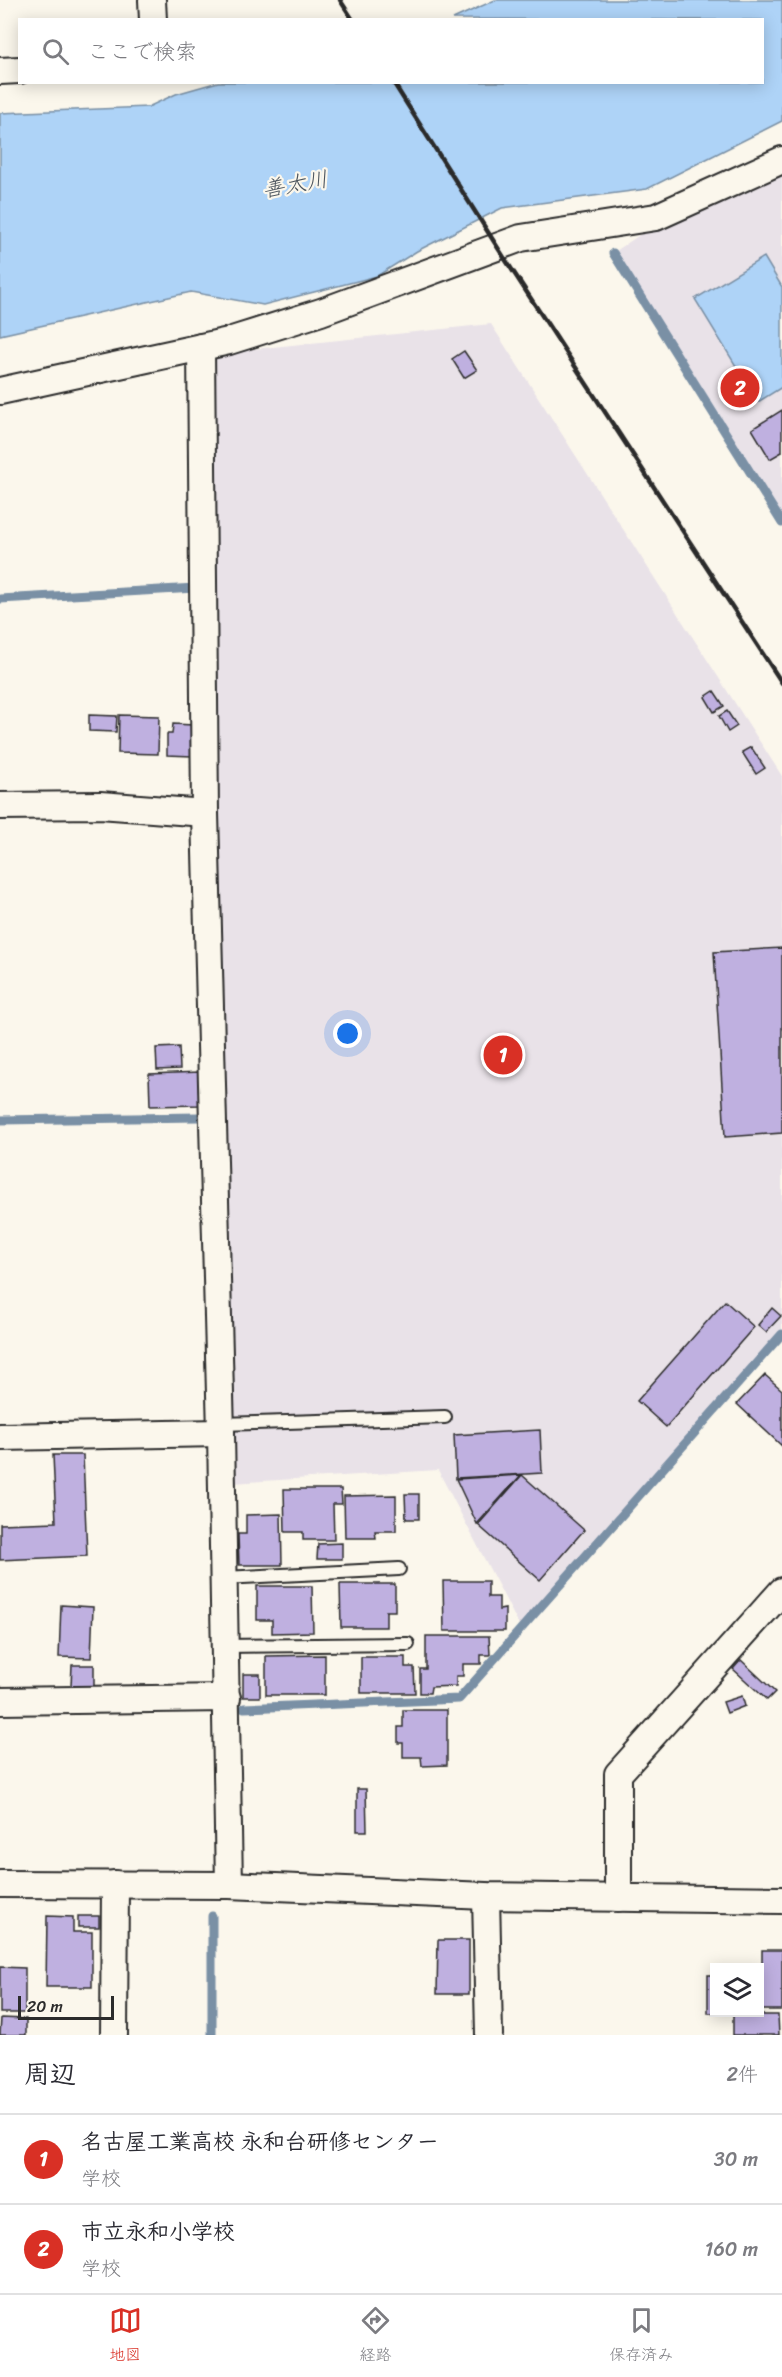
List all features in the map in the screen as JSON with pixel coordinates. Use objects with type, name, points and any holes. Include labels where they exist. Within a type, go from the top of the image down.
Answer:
[{"type":"street","points":[[152,0],[153,18]]},
{"type":"street","points":[[0,70],[18,70]]},
{"type":"street","points":[[0,391],[201,347],[321,312],[521,238],[656,217],[782,160]]},
{"type":"street","points":[[201,347],[205,813],[226,1647],[229,1885]]},
{"type":"street","points":[[0,806],[99,805],[205,813]]},
{"type":"street","points":[[0,1437],[221,1429]]},
{"type":"street","points":[[618,1898],[618,1774],[782,1591]]},
{"type":"street","points":[[0,1701],[227,1698]]},
{"type":"street","points":[[0,1884],[229,1885],[486,1896],[782,1900]]},
{"type":"street","points":[[114,2035],[115,1884]]},
{"type":"street","points":[[486,1896],[489,2035]]},
{"type":"lane","points":[[221,1429],[444,1417]]},
{"type":"lane","points":[[224,1578],[399,1569]]},
{"type":"lane","points":[[226,1647],[408,1644]]},
{"type":"shaded area","points":[[782,168],[782,523],[613,253],[657,223]]},
{"type":"shaded area","points":[[491,324],[782,776],[782,1334],[521,1629],[438,1470],[233,1483],[207,356],[226,352]]},
{"type":"water","name":"善太川","points":[[495,0],[782,0],[782,121],[647,189],[502,208],[417,251],[377,276],[263,305],[191,292],[0,335],[0,113],[148,107],[176,94],[211,84],[764,84],[764,18],[455,18]]},
{"type":"water","points":[[764,257],[782,287],[782,387],[758,402],[695,299]]},
{"type":"building","points":[[464,351],[477,370],[464,378],[452,359]]},
{"type":"building","points":[[782,410],[782,452],[770,459],[752,429]]},
{"type":"building","points":[[714,691],[724,706],[714,712],[705,697]]},
{"type":"building","points":[[727,711],[737,726],[728,732],[719,716]]},
{"type":"building","points":[[89,715],[117,716],[116,732],[89,731]]},
{"type":"building","points":[[119,715],[159,716],[158,754],[118,753]]},
{"type":"building","points":[[173,724],[193,725],[192,756],[167,755],[167,734],[172,734]]},
{"type":"building","points":[[751,747],[765,768],[756,774],[742,752]]},
{"type":"building","points":[[782,948],[782,1133],[725,1137],[714,952]]},
{"type":"building","points":[[179,1047],[180,1069],[157,1070],[156,1048]]},
{"type":"building","points":[[200,1072],[201,1105],[150,1106],[149,1074]]},
{"type":"building","points":[[725,1301],[754,1327],[666,1427],[637,1401]]},
{"type":"building","points":[[772,1308],[781,1316],[766,1332],[758,1325]]},
{"type":"building","points":[[765,1375],[782,1390],[782,1446],[737,1404]]},
{"type":"building","points":[[540,1430],[542,1473],[456,1478],[454,1435]]},
{"type":"building","points":[[53,1455],[83,1455],[87,1556],[0,1560],[0,1524],[56,1522]]},
{"type":"building","points":[[521,1475],[477,1524],[456,1479]]},
{"type":"building","points":[[522,1475],[584,1530],[540,1580],[478,1525]]},
{"type":"building","points":[[284,1489],[341,1489],[342,1504],[333,1504],[334,1540],[303,1540],[303,1532],[285,1532]]},
{"type":"building","points":[[405,1494],[419,1494],[419,1519],[406,1519]]},
{"type":"building","points":[[396,1495],[396,1531],[375,1531],[376,1538],[345,1538],[344,1496]]},
{"type":"building","points":[[281,1514],[282,1565],[239,1565],[238,1534],[246,1534],[246,1515]]},
{"type":"building","points":[[342,1543],[342,1559],[317,1559],[318,1544]]},
{"type":"building","points":[[443,1581],[488,1581],[488,1597],[499,1597],[499,1610],[505,1609],[505,1631],[444,1631]]},
{"type":"building","points":[[340,1584],[395,1584],[395,1611],[386,1611],[386,1627],[341,1627]]},
{"type":"building","points":[[257,1586],[312,1586],[313,1632],[272,1633],[272,1620],[257,1620]]},
{"type":"building","points":[[61,1605],[93,1607],[91,1658],[59,1657]]},
{"type":"building","points":[[426,1636],[489,1636],[490,1655],[481,1655],[481,1664],[463,1664],[463,1676],[456,1676],[456,1686],[431,1687],[430,1693],[420,1693],[420,1669],[426,1669]]},
{"type":"building","points":[[325,1655],[325,1695],[266,1695],[266,1656]]},
{"type":"building","points":[[361,1657],[405,1657],[405,1667],[414,1667],[415,1693],[361,1693]]},
{"type":"building","points":[[741,1660],[775,1692],[767,1700],[733,1669]]},
{"type":"building","points":[[72,1665],[94,1665],[94,1687],[71,1686]]},
{"type":"building","points":[[243,1674],[260,1674],[260,1697],[243,1697]]},
{"type":"building","points":[[742,1696],[745,1706],[727,1713],[723,1702]]},
{"type":"building","points":[[403,1710],[447,1710],[447,1765],[422,1766],[421,1757],[403,1757],[403,1743],[398,1743],[398,1727],[403,1727]]},
{"type":"building","points":[[357,1789],[366,1789],[367,1831],[357,1831]]},
{"type":"building","points":[[47,1916],[73,1917],[73,1932],[92,1932],[92,1987],[46,1987]]},
{"type":"building","points":[[78,1916],[99,1916],[99,1927],[78,1927]]},
{"type":"building","points":[[438,1940],[469,1940],[469,1994],[437,1994]]},
{"type":"building","points":[[762,1950],[782,1950],[782,2010],[764,2010],[764,1963],[762,1963]]},
{"type":"building","points":[[0,1967],[25,1968],[25,2013],[0,2013]]},
{"type":"building","points":[[708,1975],[710,1975],[710,2013],[708,2013]]},
{"type":"building","points":[[778,2015],[779,2035],[733,2035],[733,2017]]},
{"type":"building","points":[[1,2018],[26,2019],[26,2035],[0,2035]]},
{"type":"waterway","points":[[613,253],[782,523]]},
{"type":"waterway","points":[[0,599],[196,588]]},
{"type":"waterway","points":[[0,1120],[198,1117]]},
{"type":"waterway","points":[[244,1708],[459,1699],[782,1334]]},
{"type":"waterway","points":[[212,1916],[212,2035]]},
{"type":"railway","points":[[340,0],[352,18]]},
{"type":"railway","points":[[394,84],[505,259],[782,683]]},
{"type":"place","name":"市立永和小学校","points":[[740,388]]},
{"type":"place","name":"名古屋工業高校 永和台研修センター","points":[[503,1055]]}]
